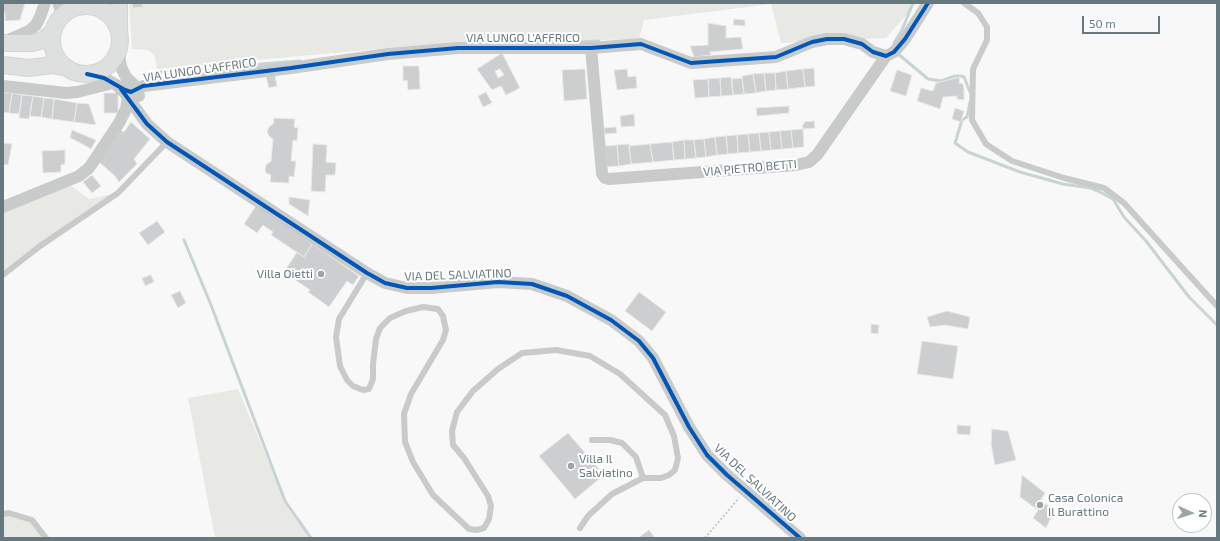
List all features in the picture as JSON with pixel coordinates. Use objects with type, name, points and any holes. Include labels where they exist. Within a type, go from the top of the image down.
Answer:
[{"type":"main road","points":[[62,12],[52,39],[55,51],[61,63],[68,68],[74,72],[88,74],[105,68],[112,62],[117,54],[119,38],[119,3]]},
{"type":"main road","points":[[3,42],[32,44],[43,40],[48,36],[62,12],[86,6],[104,6],[111,17],[119,38]]},
{"type":"main road","points":[[3,65],[29,68],[52,65],[68,68]]},
{"type":"street","points":[[3,42],[20,35],[33,27],[38,22],[45,3]]},
{"type":"street","points":[[886,56],[894,52],[905,39],[928,3]]},
{"type":"street","name":"VIA LUNGO L'AFFRICO","points":[[119,38],[121,66],[132,93],[143,86],[291,68],[388,54],[458,48],[590,48],[642,44],[691,63],[776,57],[812,42],[827,39],[844,39],[862,44],[873,52],[886,56]]},
{"type":"street","name":"VIA PIETRO BETTI","points":[[590,48],[602,174],[605,178],[609,179],[796,165],[809,162],[817,156],[886,56]]},
{"type":"street","points":[[3,207],[79,176],[89,168],[119,123],[132,93],[116,86],[104,78],[88,74]]},
{"type":"street","points":[[3,86],[77,92],[116,86]]},
{"type":"street","name":"VIA DEL SALVIATINO","points":[[132,93],[143,119],[167,142],[367,273],[385,283],[407,288],[431,288],[498,282],[526,283],[567,296],[595,311],[625,330],[649,353],[662,373],[694,436],[707,454],[727,475],[800,538]]},
{"type":"lane","points":[[964,3],[978,13],[987,27],[987,40],[973,69],[972,120],[986,144],[1012,162],[1064,178],[1104,188],[1124,203],[1217,306]]},
{"type":"lane","points":[[3,275],[40,246],[118,193],[167,142]]},
{"type":"lane","points":[[367,273],[339,319],[336,337],[340,366],[347,380],[353,386],[363,390],[368,389],[373,379],[376,339],[380,328],[390,318],[406,311],[423,307],[438,309],[443,316],[446,330],[444,340],[410,394],[404,414],[405,442],[413,462],[433,495],[469,529],[477,530],[484,528],[490,519],[491,506],[488,496],[464,458],[453,445],[452,431],[457,412],[478,386],[498,369],[522,353],[556,350],[590,356],[620,374],[665,415],[674,436],[678,458],[675,470],[669,475],[661,478],[643,478],[612,494],[588,516],[580,528]]},
{"type":"lane","points":[[592,440],[610,440],[622,443],[636,457],[643,478]]},
{"type":"lane","points":[[3,514],[9,513],[32,520],[46,538]]},
{"type":"path","points":[[705,538],[746,491]]},
{"type":"shaded area","points":[[129,3],[917,3],[886,38],[781,43],[771,4],[644,20],[639,39],[422,45],[157,69],[155,57],[152,53],[148,50],[132,49]]},
{"type":"shaded area","points":[[70,185],[89,199],[118,193],[3,277],[3,211]]},
{"type":"shaded area","points":[[238,389],[285,501],[311,538],[215,538],[188,398]]},
{"type":"shaded area","points":[[3,514],[32,520],[46,538],[3,538]]},
{"type":"building","points":[[3,3],[25,3],[20,20],[5,21]]},
{"type":"building","points":[[132,3],[142,3],[143,7],[133,8]]},
{"type":"building","points":[[734,19],[745,20],[745,26],[733,25]]},
{"type":"building","points":[[708,23],[726,26],[726,38],[741,37],[743,49],[710,52],[711,55],[694,57],[690,46],[708,45]]},
{"type":"building","points":[[502,53],[520,88],[506,95],[501,86],[492,90],[477,69]],"holes":[[[500,69],[504,75],[498,78],[495,71]]]},
{"type":"building","points":[[403,66],[419,66],[420,89],[408,90],[407,80],[403,81]]},
{"type":"building","points":[[814,68],[815,86],[805,87],[803,69]]},
{"type":"building","points":[[585,69],[587,99],[564,101],[562,70]]},
{"type":"building","points":[[627,69],[628,77],[636,76],[637,88],[617,90],[614,70]]},
{"type":"building","points":[[803,69],[805,87],[788,89],[786,71]]},
{"type":"building","points":[[897,70],[912,75],[906,96],[890,91]]},
{"type":"building","points":[[786,71],[788,89],[776,90],[775,73]]},
{"type":"building","points":[[764,73],[775,73],[776,90],[766,91]]},
{"type":"building","points":[[764,73],[766,91],[756,93],[753,74]]},
{"type":"building","points":[[753,74],[756,93],[744,94],[742,76]]},
{"type":"building","points":[[275,75],[277,86],[269,88],[266,77]]},
{"type":"building","points":[[731,77],[733,95],[721,96],[720,78]]},
{"type":"building","points":[[960,77],[959,83],[963,84],[964,100],[957,99],[957,96],[943,97],[940,109],[917,101],[921,88],[933,91],[936,83]]},
{"type":"building","points":[[720,78],[721,96],[709,97],[708,79]]},
{"type":"building","points":[[742,78],[744,94],[733,95],[732,79]]},
{"type":"building","points":[[708,79],[709,97],[695,98],[693,80]]},
{"type":"building","points":[[3,92],[12,93],[9,113],[3,112]]},
{"type":"building","points":[[486,92],[492,103],[483,107],[478,96]]},
{"type":"building","points":[[12,93],[22,95],[19,114],[9,113]]},
{"type":"building","points":[[104,93],[118,93],[118,113],[104,113]]},
{"type":"building","points":[[22,95],[33,96],[29,119],[19,118]]},
{"type":"building","points":[[33,96],[44,98],[41,117],[30,116]]},
{"type":"building","points":[[44,98],[54,99],[52,119],[41,117]]},
{"type":"building","points":[[54,99],[77,103],[74,122],[52,119]]},
{"type":"building","points":[[77,103],[89,104],[96,125],[74,122]]},
{"type":"building","points":[[789,106],[789,113],[757,116],[756,108]]},
{"type":"building","points":[[955,108],[964,111],[961,122],[952,119]]},
{"type":"building","points":[[634,114],[635,126],[621,127],[620,116]]},
{"type":"building","points":[[274,118],[295,119],[294,127],[298,128],[297,141],[293,140],[291,161],[296,161],[294,177],[289,176],[289,183],[270,182],[271,175],[266,173],[265,170],[266,165],[271,161],[273,139],[269,136],[267,131],[273,124]]},
{"type":"building","points":[[814,121],[815,128],[803,129],[802,125],[804,122]]},
{"type":"building","points":[[131,122],[150,139],[134,159],[137,164],[119,182],[115,176],[99,162],[121,130],[124,132]]},
{"type":"building","points":[[616,127],[617,133],[605,134],[604,128]]},
{"type":"building","points":[[803,129],[804,147],[793,148],[791,130]]},
{"type":"building","points":[[72,130],[96,140],[91,149],[70,138]]},
{"type":"building","points":[[791,130],[793,148],[782,149],[780,131]]},
{"type":"building","points":[[780,131],[782,149],[771,150],[769,132]]},
{"type":"building","points":[[769,132],[771,150],[761,151],[759,133]]},
{"type":"building","points":[[759,133],[761,151],[750,152],[748,134]]},
{"type":"building","points":[[748,134],[750,152],[738,153],[737,135]]},
{"type":"building","points":[[737,135],[738,153],[728,154],[726,136]]},
{"type":"building","points":[[726,136],[728,154],[717,155],[715,137]]},
{"type":"building","points":[[715,137],[717,155],[706,157],[704,139]]},
{"type":"building","points":[[704,139],[706,157],[696,158],[694,140]]},
{"type":"building","points":[[684,140],[685,159],[674,160],[672,142]]},
{"type":"building","points":[[684,140],[694,140],[696,158],[685,159]]},
{"type":"building","points":[[672,142],[674,160],[653,162],[650,144]]},
{"type":"building","points":[[3,143],[12,144],[8,165],[3,164]]},
{"type":"building","points":[[313,144],[327,145],[326,162],[336,163],[335,175],[326,175],[325,192],[311,191]]},
{"type":"building","points":[[629,144],[631,164],[619,166],[617,145]]},
{"type":"building","points":[[650,144],[653,162],[631,164],[629,146]]},
{"type":"building","points":[[617,145],[619,166],[607,167],[605,146]]},
{"type":"building","points":[[65,150],[65,164],[61,165],[61,172],[43,173],[42,151]]},
{"type":"building","points":[[92,175],[101,186],[92,193],[83,182]]},
{"type":"building","points":[[289,197],[310,200],[308,216],[289,204]]},
{"type":"building","points":[[256,206],[312,244],[304,257],[271,235],[273,232],[263,225],[257,233],[244,224]]},
{"type":"building","points":[[157,221],[165,232],[148,245],[139,233]]},
{"type":"building","name":"Villa Oietti","points":[[312,244],[359,276],[353,285],[347,281],[329,307],[308,292],[310,290],[284,272],[297,252],[304,257]]},
{"type":"building","points":[[151,275],[154,282],[145,286],[142,278]]},
{"type":"building","points":[[180,291],[186,303],[178,308],[171,295]]},
{"type":"building","points":[[639,292],[666,312],[652,331],[625,311]]},
{"type":"building","points":[[947,311],[970,317],[968,329],[945,325],[930,327],[927,317]]},
{"type":"building","points":[[871,324],[879,325],[878,334],[871,333]]},
{"type":"building","points":[[922,341],[958,346],[953,379],[917,374]]},
{"type":"building","points":[[957,425],[971,426],[970,435],[957,434]]},
{"type":"building","points":[[992,429],[1008,431],[1016,460],[995,465],[991,444]]},
{"type":"building","name":"Villa Il Salviatino","points":[[568,433],[604,475],[575,499],[539,456]]},
{"type":"building","name":"Casa Colonica Il Burattino","points":[[1022,475],[1045,493],[1040,501],[1055,509],[1046,528],[1033,518],[1038,510],[1020,497]]},
{"type":"building","points":[[649,530],[655,538],[638,538]]},
{"type":"waterway","points":[[894,43],[902,30],[913,3]]},
{"type":"waterway","points":[[581,42],[599,41]]},
{"type":"waterway","points":[[897,53],[928,79],[941,81],[955,76],[964,77],[970,92]]},
{"type":"waterway","points":[[159,72],[300,61]]},
{"type":"waterway","points":[[970,102],[967,117],[962,120],[955,143],[968,152],[1020,172],[1063,184],[1091,188],[1113,199],[1124,217],[1146,241],[1189,297],[1217,325]]},
{"type":"waterway","points":[[184,240],[211,305],[285,501],[311,538]]},
{"type":"cycle path","points":[[87,74],[104,78],[131,92],[143,86],[291,68],[388,54],[458,48],[591,48],[641,44],[691,63],[776,57],[812,42],[827,39],[844,39],[862,44],[873,52],[886,56],[894,52],[905,39],[928,3]]},
{"type":"cycle path","points":[[121,89],[147,124],[167,142],[367,273],[385,283],[407,288],[431,288],[498,282],[532,284],[567,296],[611,320],[639,341],[653,358],[689,427],[707,455],[727,475],[800,538]]},
{"type":"place","name":"Villa Oietti","points":[[321,274]]},
{"type":"place","name":"Villa Il Salviatino","points":[[571,466]]},
{"type":"place","name":"Casa Colonica Il Burattino","points":[[1040,505]]}]
